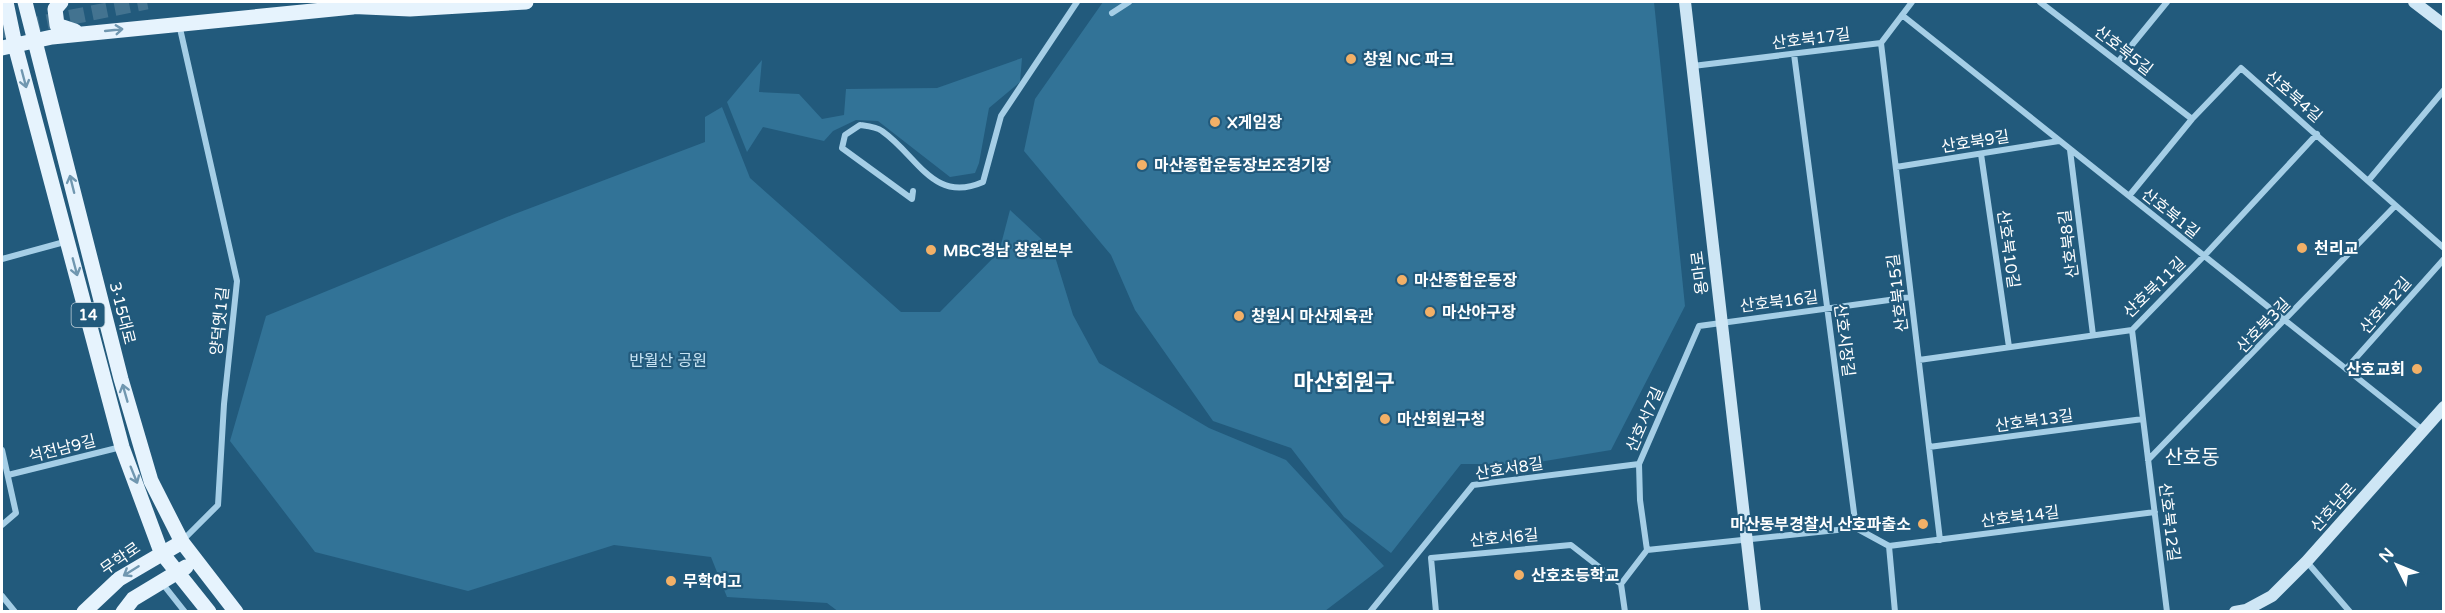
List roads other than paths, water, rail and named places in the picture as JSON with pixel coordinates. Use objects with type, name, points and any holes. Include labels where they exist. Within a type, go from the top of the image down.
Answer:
[{"type":"main road","name":"3·15대로","points":[[7,2],[8,46],[68,241],[122,447],[161,552],[209,612]]},
{"type":"main road","points":[[2,3],[7,2]]},
{"type":"main road","name":"3·15대로","points":[[25,2],[151,482],[182,542],[236,612]]},
{"type":"main road","points":[[61,2],[55,9],[57,25],[67,30],[89,33]]},
{"type":"main road","points":[[298,2],[410,9],[440,4],[526,2]]},
{"type":"main road","points":[[333,2],[353,7]]},
{"type":"main road","name":"용마로","points":[[1684,2],[1755,612]]},
{"type":"main road","points":[[2414,2],[2444,25]]},
{"type":"main road","points":[[8,46],[89,33],[353,7]]},
{"type":"main road","name":"산호남로","points":[[2235,612],[2246,610],[2272,596],[2307,561],[2444,407]]},
{"type":"main road","name":"무학로","points":[[84,612],[118,579],[161,552],[182,542]]},
{"type":"main road","points":[[123,612],[133,599],[195,561]]},
{"type":"street","points":[[913,191],[912,199],[842,148],[845,135],[860,125],[880,129],[944,187],[966,189],[983,182],[1001,116],[1077,2]]},
{"type":"street","points":[[1112,13],[1129,2]]},
{"type":"street","points":[[1881,44],[1912,2]]},
{"type":"street","name":"산호북5길","points":[[2040,2],[2192,119]]},
{"type":"street","points":[[2118,62],[2167,2]]},
{"type":"street","name":"산호북1길","points":[[1902,15],[2424,431]]},
{"type":"street","name":"양덕옛1길","points":[[179,23],[237,282],[224,404],[218,505],[182,542]]},
{"type":"street","name":"산호북17길","points":[[1692,66],[1881,44]]},
{"type":"street","name":"산호북15길","points":[[1881,44],[1940,540]]},
{"type":"street","name":"산호시장길","points":[[1794,54],[1856,528]]},
{"type":"street","name":"산호북4길","points":[[2129,196],[2192,119],[2241,68],[2444,248]]},
{"type":"street","points":[[2368,181],[2444,90]]},
{"type":"street","name":"산호북11길","points":[[1919,360],[2132,330],[2317,134]]},
{"type":"street","name":"산호북9길","points":[[1896,167],[2059,141]]},
{"type":"street","name":"산호북8길","points":[[2070,150],[2092,335]]},
{"type":"street","name":"산호북10길","points":[[1981,154],[2009,347]]},
{"type":"street","name":"산호북3길","points":[[2148,460],[2286,321],[2395,206]]},
{"type":"street","points":[[2,259],[68,241]]},
{"type":"street","name":"산호북2길","points":[[2346,369],[2444,259]]},
{"type":"street","name":"산호북16길","points":[[1722,321],[1911,297]]},
{"type":"street","name":"산호서7길","points":[[1647,550],[1640,500],[1639,464],[1699,326],[1722,321]]},
{"type":"street","name":"산호북12길","points":[[2132,330],[2168,612]]},
{"type":"street","name":"산호북13길","points":[[1929,447],[2143,419]]},
{"type":"street","name":"석전남9길","points":[[8,475],[122,447]]},
{"type":"street","name":"석전남9길","points":[[2,450],[16,513],[2,525]]},
{"type":"street","name":"산호서8길","points":[[1370,612],[1473,485],[1639,464]]},
{"type":"street","name":"산호북14길","points":[[1888,546],[2155,512]]},
{"type":"street","points":[[1624,612],[1621,584],[1647,550],[1856,528],[1888,546],[1895,612]]},
{"type":"street","name":"산호서6길","points":[[1416,555],[1431,558],[1571,545],[1621,584]]},
{"type":"street","points":[[1431,558],[1436,612]]},
{"type":"street","points":[[2307,561],[2350,612]]},
{"type":"street","points":[[161,582],[185,612]]},
{"type":"street","points":[[2,596],[15,612]]},
{"type":"tunnel","points":[[2,31],[147,2]]},
{"type":"place","name":"창원 NC 파크","points":[[1351,59]]},
{"type":"place","name":"X게임장","points":[[1215,122]]},
{"type":"place","name":"마산종합운동장보조경기장","points":[[1142,165]]},
{"type":"place","name":"천리교","points":[[2302,248]]},
{"type":"place","name":"MBC경남 창원본부","points":[[931,250]]},
{"type":"place","name":"마산종합운동장","points":[[1402,280]]},
{"type":"place","name":"마산야구장","points":[[1430,312]]},
{"type":"place","name":"창원시 마산제육관","points":[[1239,316]]},
{"type":"place","name":"산호교회","points":[[2417,369]]},
{"type":"place","name":"마산회원구청","points":[[1385,419]]},
{"type":"place","name":"마산동부경찰서 산호파출소","points":[[1923,524]]},
{"type":"place","name":"산호초등학교","points":[[1519,575]]},
{"type":"place","name":"무학여고","points":[[671,581]]},
{"type":"district","name":"마산회원구","points":[[1344,382]]},
{"type":"district","name":"산호동","points":[[2192,457]]},
{"type":"park label","name":"반월산 공원","points":[[668,360]]}]
